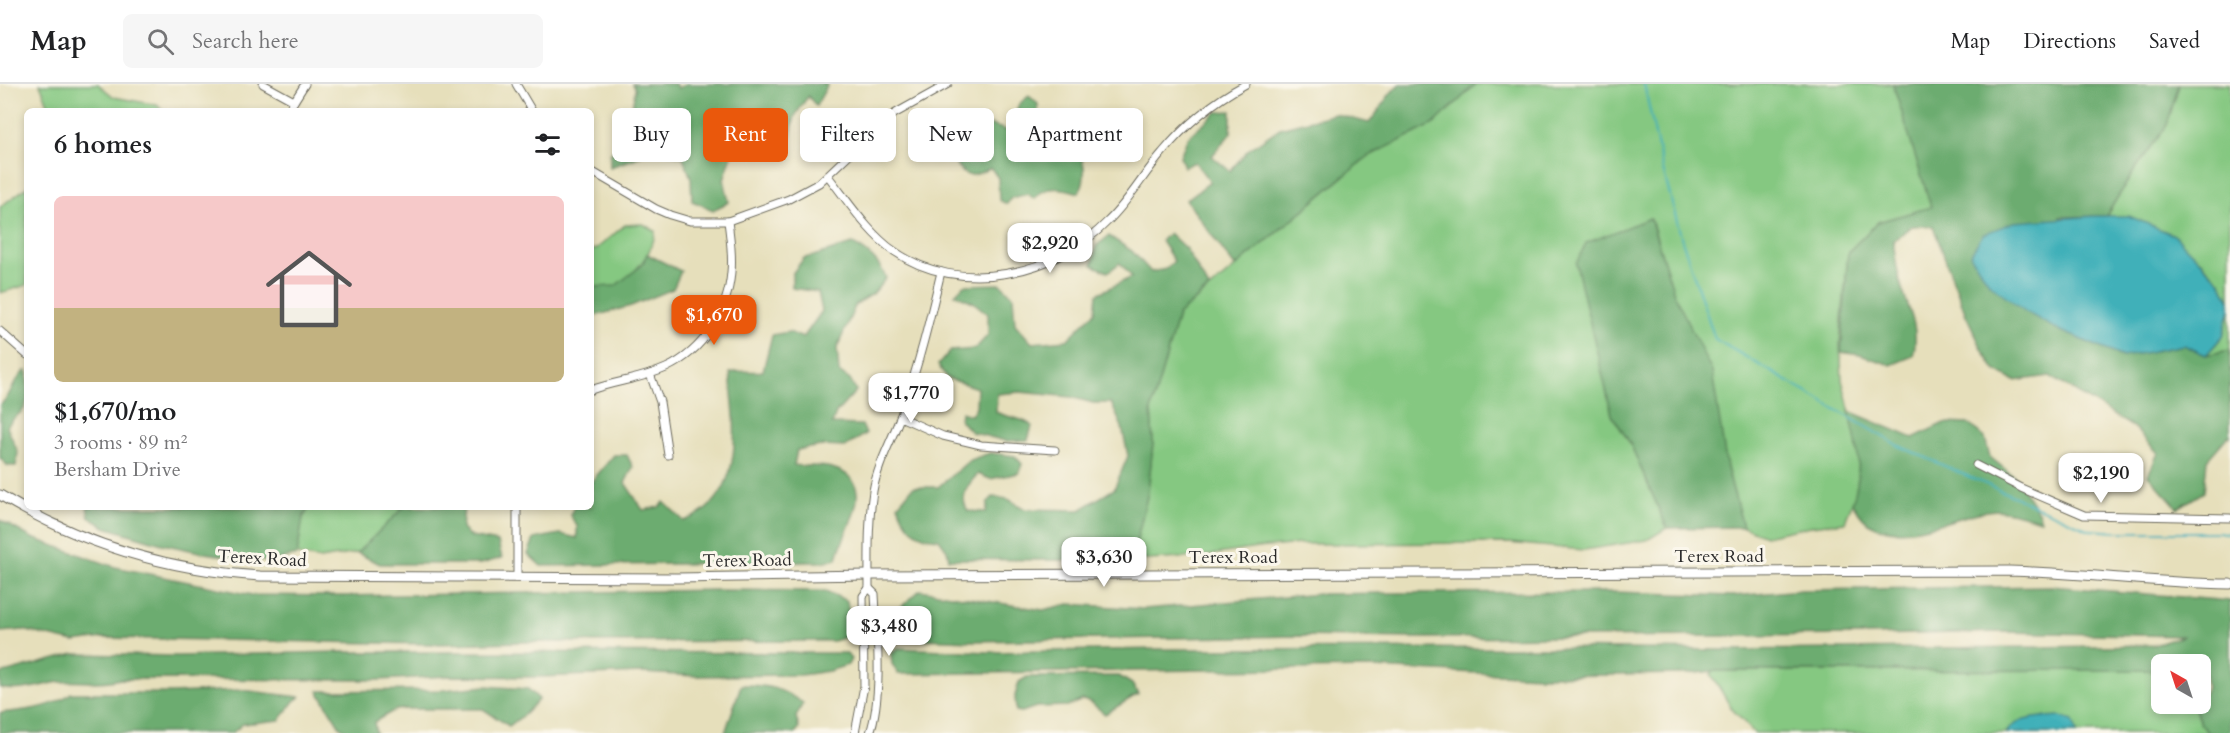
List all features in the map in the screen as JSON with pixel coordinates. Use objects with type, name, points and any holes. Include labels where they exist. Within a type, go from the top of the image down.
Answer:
[{"type":"main road","name":"Terex Road","points":[[0,495],[24,506]]},
{"type":"main road","name":"Terex Road","points":[[36,511],[106,547],[146,559],[195,570],[284,577],[677,578],[869,575],[2010,572],[2067,573],[2185,583],[2230,584]]},
{"type":"street","points":[[263,84],[294,101]]},
{"type":"street","points":[[290,108],[305,84]]},
{"type":"street","points":[[516,84],[530,108]]},
{"type":"street","points":[[594,173],[670,215],[690,221],[728,222],[789,199],[828,176],[874,130],[894,114],[948,84]]},
{"type":"street","points":[[828,176],[873,231],[893,250],[908,260],[941,272],[977,275],[1011,272],[1045,262],[1079,245],[1108,221],[1185,128],[1221,99],[1246,84]]},
{"type":"street","points":[[594,389],[668,367],[701,342],[719,315],[729,288],[732,255],[728,222]]},
{"type":"street","points":[[855,733],[864,686],[863,596],[869,588],[869,525],[873,490],[880,463],[900,417],[924,342],[941,272]]},
{"type":"street","points":[[0,331],[24,352]]},
{"type":"street","points":[[650,374],[660,402],[668,455]]},
{"type":"street","points":[[900,417],[943,436],[981,445],[1055,450]]},
{"type":"street","points":[[1976,465],[2084,515],[2230,518]]},
{"type":"street","points":[[517,510],[517,577]]},
{"type":"street","points":[[869,588],[875,594],[877,686],[877,701],[870,733]]},
{"type":"street","points":[[864,686],[877,686]]},
{"type":"green space","points":[[40,84],[98,84],[114,97],[157,105],[160,108],[50,108]]},
{"type":"green space","points":[[632,84],[675,84],[678,88],[686,84],[827,84],[816,106],[808,96],[795,116],[788,137],[788,108],[703,108],[703,162],[730,162],[724,179],[729,202],[713,210],[692,201],[691,178],[685,162],[691,162],[691,108],[632,108],[635,89]]},
{"type":"green space","points":[[1400,84],[1476,84],[1434,124],[1367,157],[1235,267],[1186,200],[1210,182],[1195,162],[1184,167],[1180,156],[1188,137],[1217,112],[1231,111],[1231,133],[1212,156],[1230,171],[1248,150],[1280,128],[1335,114],[1369,123],[1392,91]]},
{"type":"green space","points":[[1476,84],[1893,84],[1932,207],[1878,222],[1848,252],[1840,343],[1842,380],[1859,448],[1858,487],[1845,522],[1811,526],[1765,536],[1743,527],[1651,219],[1612,415],[1630,443],[1667,528],[1647,540],[1584,550],[1509,543],[1301,544],[1198,557],[1132,561],[1148,492],[1153,443],[1151,410],[1178,315],[1367,157],[1434,124]]},
{"type":"green space","points":[[1893,84],[2179,84],[2167,125],[2106,216],[2060,217],[2054,328],[2122,357],[2184,345],[2206,355],[2230,350],[2230,437],[2228,436],[2207,460],[2204,492],[2178,508],[2148,475],[2158,453],[2133,427],[2050,376],[2014,381],[1995,370],[1966,315],[1933,226],[1912,226],[1893,241],[1899,278],[1914,325],[1913,356],[1891,365],[1860,355],[1841,352],[1848,252],[1878,222],[1931,207]]},
{"type":"green space","points":[[2179,84],[2230,84],[2230,301],[2221,282],[2201,261],[2106,216],[2167,125]]},
{"type":"green space","points":[[1029,96],[1038,104],[1038,108],[1018,108]]},
{"type":"green space","points":[[994,126],[1006,130],[1006,162],[1083,162],[1084,179],[1079,193],[1055,188],[1038,194],[1034,199],[1028,194],[1011,198],[1007,204],[999,200],[998,178],[991,168],[976,175],[968,175],[960,170],[956,162],[994,162]]},
{"type":"green space","points":[[612,152],[612,162],[624,162],[610,167]]},
{"type":"green space","points":[[24,189],[24,286],[0,293],[0,207]]},
{"type":"green space","points":[[1650,218],[1675,296],[1712,372],[1727,468],[1743,527],[1667,528],[1630,443],[1612,415],[1576,264],[1586,243]]},
{"type":"green space","points":[[643,224],[655,231],[647,255],[636,270],[622,282],[615,286],[594,287],[594,250],[625,225]]},
{"type":"green space","points":[[1169,233],[1186,249],[1209,288],[1178,315],[1151,410],[1153,443],[1148,492],[1132,561],[949,559],[947,550],[939,539],[917,533],[904,519],[898,505],[913,487],[938,487],[970,460],[990,453],[1015,456],[1022,464],[1019,473],[990,479],[978,474],[974,478],[964,496],[968,511],[986,512],[988,502],[993,497],[1008,499],[1025,509],[1080,510],[1114,489],[1128,456],[1122,427],[1111,403],[1093,403],[1071,397],[1020,392],[997,394],[996,412],[1025,421],[1032,426],[1028,440],[1005,441],[971,432],[960,420],[961,412],[971,415],[976,407],[977,388],[947,378],[938,365],[950,351],[975,349],[988,335],[988,314],[973,302],[955,294],[964,285],[1001,284],[1013,296],[1015,324],[1032,343],[1067,340],[1095,312],[1097,294],[1132,277],[1120,263],[1108,272],[1092,265],[1096,246],[1109,236],[1132,251],[1151,272],[1166,269],[1174,261],[1161,241]]},
{"type":"green space","points":[[853,244],[873,258],[886,278],[873,294],[856,304],[837,348],[839,372],[850,380],[856,391],[836,413],[832,424],[862,425],[866,434],[845,447],[821,446],[797,450],[794,465],[832,468],[847,475],[855,484],[857,495],[855,508],[837,559],[822,562],[541,566],[528,554],[534,539],[560,534],[577,538],[577,526],[570,515],[572,510],[594,510],[594,478],[614,455],[627,455],[633,467],[625,483],[643,510],[659,507],[664,502],[684,521],[698,515],[718,497],[732,464],[734,446],[730,373],[763,371],[772,335],[789,332],[803,338],[822,311],[818,292],[792,288],[792,274],[804,258]]},
{"type":"green space","points":[[647,254],[681,271],[673,289],[631,306],[594,316],[594,287],[615,286],[642,265]]},
{"type":"green space","points":[[2230,309],[2230,350],[2206,355],[2223,336]]},
{"type":"green space","points":[[24,372],[24,408],[7,427],[18,452],[16,466],[8,466],[0,458],[0,405]]},
{"type":"green space","points":[[1849,411],[1913,438],[1944,423],[1969,424],[1985,438],[1990,457],[2016,478],[2039,513],[2041,520],[1994,510],[1913,530],[1898,531],[1870,524],[1852,503],[1858,480],[1858,457]]},
{"type":"green space","points":[[88,510],[308,510],[303,517],[297,555],[270,562],[204,553],[162,544],[105,527],[89,517]]},
{"type":"green space","points":[[308,510],[401,510],[357,553],[320,559],[297,555],[303,517]]},
{"type":"green space","points":[[401,510],[464,510],[462,529],[471,537],[498,542],[502,558],[481,564],[380,564],[357,553]]},
{"type":"green space","points":[[0,520],[32,538],[115,567],[252,595],[826,591],[847,601],[852,629],[846,637],[833,641],[432,644],[103,638],[74,642],[23,630],[0,632]]},
{"type":"green space","points":[[2051,586],[2230,601],[2230,733],[2208,733],[2200,723],[2197,714],[2211,714],[2211,654],[2151,654],[2151,670],[1713,671],[1688,674],[1540,676],[1374,668],[898,674],[892,664],[891,654],[898,648],[989,652],[1158,649],[1727,650],[2034,647],[2154,645],[2183,636],[2004,632],[1412,638],[1299,636],[972,641],[896,638],[886,629],[889,618],[920,590],[1043,610],[1069,604],[1144,609],[1319,594],[1615,592],[1733,596],[1802,590]]},
{"type":"green space","points":[[337,652],[846,653],[851,659],[848,665],[829,671],[801,675],[697,676],[641,673],[539,677],[449,676],[379,680],[120,679],[105,682],[60,682],[22,689],[0,688],[0,674],[74,654],[178,656]]},
{"type":"green space","points":[[2151,670],[2151,714],[2200,714],[2200,723],[2208,733],[1754,733],[1732,709],[1711,674],[1713,671]]},
{"type":"green space","points":[[1119,676],[1132,684],[1138,694],[1105,714],[1090,702],[1082,700],[1069,706],[1036,707],[1022,712],[1016,711],[1015,696],[1019,682],[1027,677]]},
{"type":"green space","points":[[741,685],[774,688],[803,703],[796,717],[799,728],[795,733],[725,733]]},
{"type":"green space","points":[[486,686],[528,689],[539,699],[509,726],[483,709],[406,709],[395,710],[374,722],[376,733],[350,733],[340,727],[318,691],[443,690]]},
{"type":"green space","points":[[241,690],[300,697],[294,701],[280,720],[243,724],[232,733],[0,733],[0,713],[46,706],[71,693]]},
{"type":"water","points":[[2094,216],[2129,216],[2174,235],[2221,282],[2230,301],[2230,309],[2223,336],[2206,355],[2184,345],[2123,357],[2054,328],[2026,312],[1989,283],[1970,255],[1983,234],[2014,222]]},
{"type":"water","points":[[2058,716],[2073,721],[2077,733],[2006,733],[2016,723],[2022,721]]},
{"type":"waterway","points":[[1644,84],[1662,166],[1682,240],[1715,339],[1897,445],[2090,530],[2230,534]]}]
